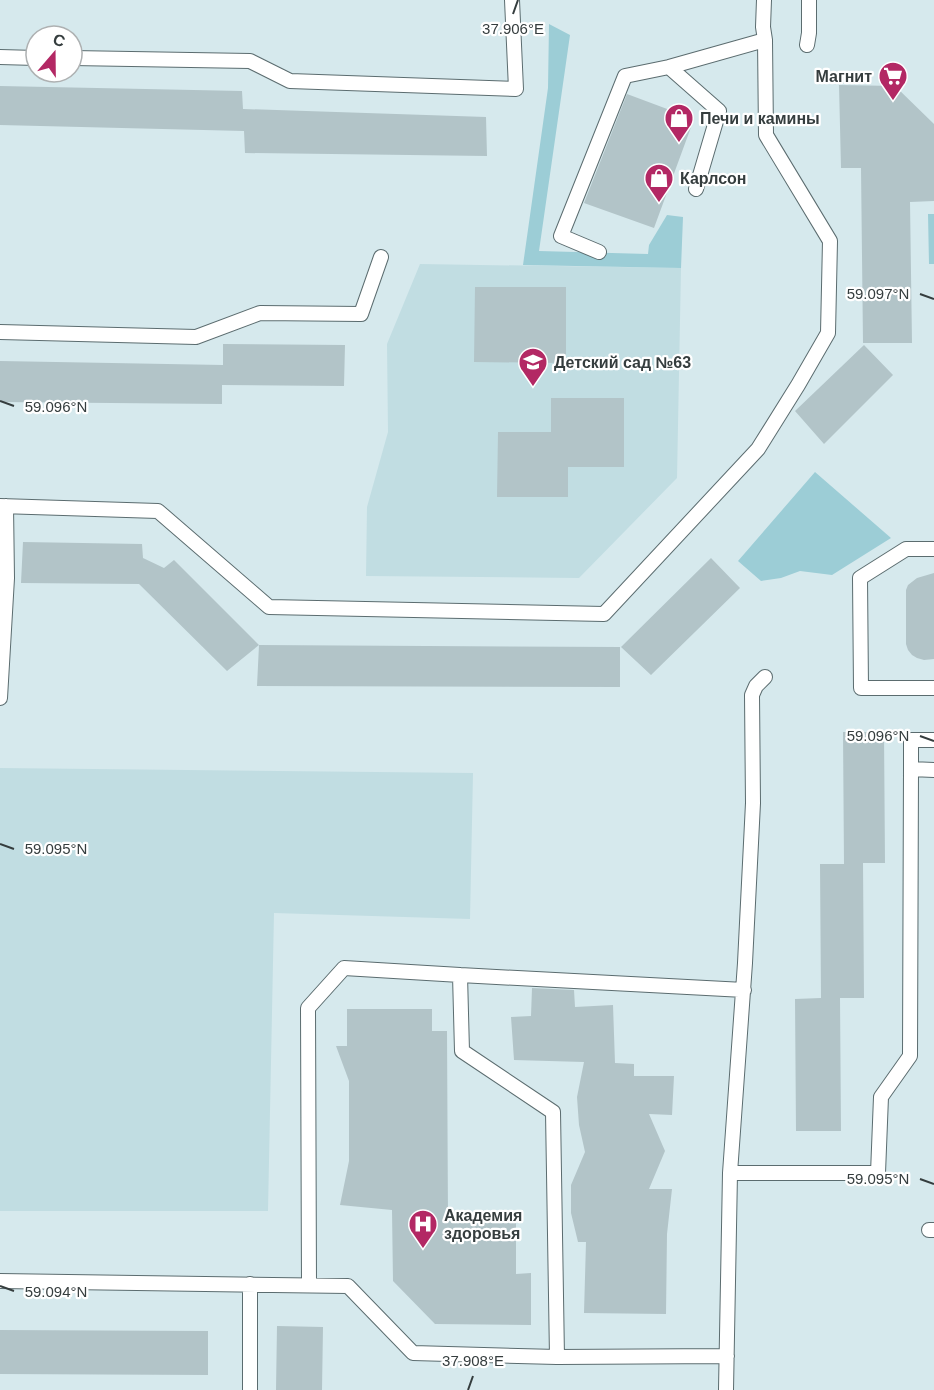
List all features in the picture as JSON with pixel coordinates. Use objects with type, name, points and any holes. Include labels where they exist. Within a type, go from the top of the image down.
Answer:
[{"type":"lane","points":[[84,58],[250,61],[290,81],[516,89],[512,0]]},
{"type":"lane","points":[[0,698],[7,578],[3,506],[158,511],[269,607],[604,614],[758,449],[828,333],[830,241],[766,135],[764,0]]},
{"type":"lane","points":[[807,45],[808,0]]},
{"type":"lane","points":[[598,252],[561,236],[625,76],[669,67],[765,40]]},
{"type":"lane","points":[[0,57],[24,58]]},
{"type":"lane","points":[[669,67],[719,111],[696,189]]},
{"type":"lane","points":[[0,332],[195,337],[260,313],[361,314],[381,257]]},
{"type":"lane","points":[[934,549],[906,549],[860,578],[861,688],[934,688]]},
{"type":"lane","points":[[726,1390],[730,1173],[744,990],[753,803],[752,695],[756,686],[765,677]]},
{"type":"lane","points":[[730,1173],[878,1173],[880,1097],[910,1056],[911,740],[934,740]]},
{"type":"lane","points":[[911,769],[934,770]]},
{"type":"lane","points":[[309,1285],[308,1008],[344,968],[744,990]]},
{"type":"lane","points":[[460,975],[462,1051],[554,1112],[558,1357]]},
{"type":"lane","points":[[0,1281],[348,1286],[413,1353],[558,1357],[727,1356]]},
{"type":"lane","points":[[250,1284],[250,1390]]},
{"type":"shaded area","points":[[549,24],[570,35],[539,251],[648,254],[649,245],[667,215],[683,217],[681,268],[523,265],[548,88]]},
{"type":"shaded area","points":[[928,214],[934,214],[934,264],[929,264]]},
{"type":"shaded area","name":"Детский сад №63","points":[[420,264],[681,268],[677,478],[579,578],[366,576],[367,507],[388,432],[387,344]]},
{"type":"shaded area","points":[[815,472],[891,538],[832,575],[800,571],[781,578],[761,581],[738,561]]},
{"type":"shaded area","points":[[0,768],[473,773],[470,919],[274,913],[268,1211],[0,1211]]},
{"type":"building","points":[[839,85],[895,86],[934,124],[934,201],[910,202],[912,343],[863,343],[861,168],[841,168]]},
{"type":"building","points":[[0,86],[242,91],[243,109],[486,117],[487,156],[245,153],[244,131],[0,125]]},
{"type":"building","points":[[627,94],[694,119],[654,228],[584,203]]},
{"type":"building","points":[[475,287],[566,287],[566,363],[474,362]]},
{"type":"building","points":[[223,344],[345,345],[344,386],[222,385],[222,404],[0,402],[0,361],[223,365]]},
{"type":"building","points":[[864,345],[893,375],[824,444],[795,411]]},
{"type":"building","points":[[551,398],[624,398],[624,467],[568,467],[568,497],[497,497],[498,432],[551,432]]},
{"type":"building","points":[[23,542],[142,544],[143,558],[164,568],[174,560],[259,645],[227,671],[139,584],[21,583]]},
{"type":"building","points":[[711,558],[740,588],[651,675],[621,647]]},
{"type":"building","points":[[934,573],[934,659],[924,660],[912,655],[906,644],[906,590],[908,585],[917,578]]},
{"type":"building","points":[[259,645],[620,647],[620,687],[257,686]]},
{"type":"building","points":[[843,732],[884,732],[885,863],[863,863],[864,998],[840,998],[841,1131],[796,1131],[795,999],[821,998],[820,864],[844,864]]},
{"type":"building","points":[[532,988],[574,990],[575,1007],[613,1005],[615,1063],[634,1064],[634,1076],[674,1076],[672,1115],[649,1114],[665,1151],[649,1189],[672,1189],[667,1234],[666,1314],[584,1313],[586,1242],[578,1242],[571,1213],[571,1185],[585,1152],[579,1125],[577,1097],[584,1062],[514,1060],[511,1017],[531,1016]]},
{"type":"building","points":[[347,1009],[432,1009],[432,1031],[447,1031],[448,1221],[516,1222],[516,1274],[531,1273],[531,1325],[435,1324],[393,1281],[392,1210],[340,1205],[349,1161],[349,1081],[336,1046],[347,1046]]},
{"type":"building","points":[[277,1326],[323,1327],[322,1390],[276,1390]]},
{"type":"building","points":[[0,1330],[208,1331],[208,1375],[0,1374]]},
{"type":"place","name":"Магнит","points":[[893,102]]},
{"type":"place","name":"Печи и камины","points":[[679,144]]},
{"type":"place","name":"Карлсон","points":[[659,204]]},
{"type":"place","name":"Детский сад №63","points":[[533,388]]},
{"type":"place","name":"Академия здоровья","points":[[423,1250]]}]
